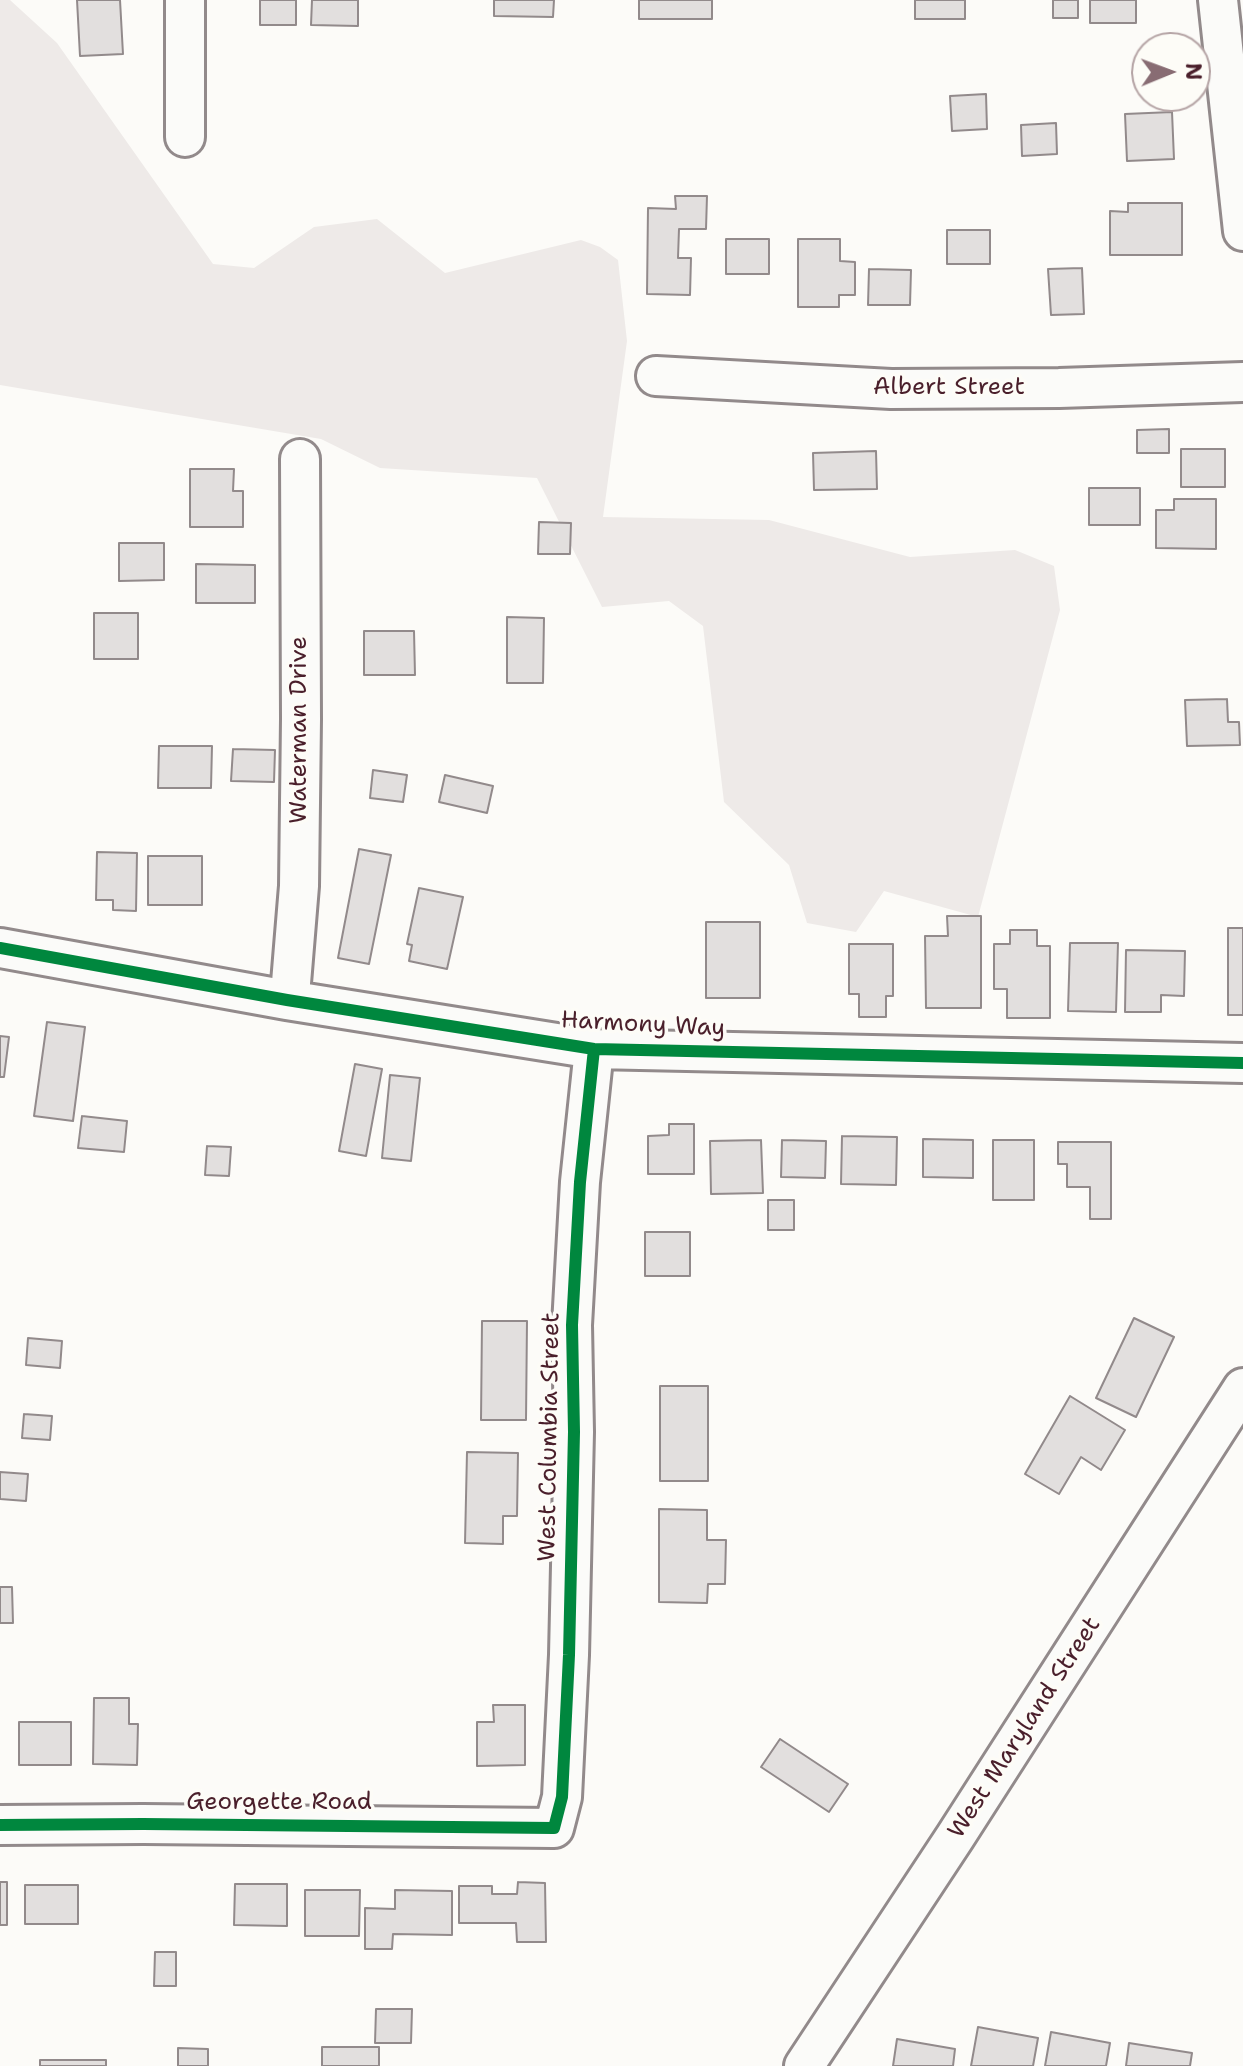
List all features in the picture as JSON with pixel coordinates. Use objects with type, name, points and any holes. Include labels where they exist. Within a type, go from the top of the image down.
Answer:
[{"type":"street","points":[[185,0],[185,137]]},
{"type":"street","points":[[1218,0],[1243,231]]},
{"type":"street","name":"Albert Street","points":[[656,376],[891,389],[1243,382]]},
{"type":"street","name":"Waterman Drive","points":[[287,1000],[299,886],[300,459]]},
{"type":"street","name":"Harmony Way","points":[[0,948],[287,1000],[594,1049],[1243,1063]]},
{"type":"street","name":"West Columbia Street","points":[[555,1825],[562,1797],[569,1655],[574,1432],[573,1309],[580,1182],[594,1049]]},
{"type":"street","name":"West Maryland Street","points":[[804,2066],[1243,1388]]},
{"type":"street","name":"Georgette Road","points":[[0,1825],[508,1829],[554,1828],[555,1825]]},
{"type":"shaded area","points":[[0,0],[10,0],[57,43],[213,264],[254,268],[314,227],[377,219],[445,273],[581,240],[600,247],[618,260],[627,341],[603,517],[769,520],[910,557],[1015,550],[1054,566],[1060,610],[978,917],[884,891],[856,932],[807,923],[789,865],[724,802],[703,626],[669,601],[602,607],[537,478],[380,468],[321,439],[0,385]]},
{"type":"building","points":[[77,0],[120,0],[123,54],[80,56]]},
{"type":"building","points":[[260,0],[296,0],[296,25],[260,25]]},
{"type":"building","points":[[312,0],[358,0],[358,26],[311,25]]},
{"type":"building","points":[[494,0],[554,0],[553,17],[494,16]]},
{"type":"building","points":[[639,0],[712,0],[712,19],[639,19]]},
{"type":"building","points":[[915,0],[965,0],[965,19],[915,19]]},
{"type":"building","points":[[1053,0],[1078,0],[1078,18],[1053,18]]},
{"type":"building","points":[[1090,0],[1136,0],[1136,23],[1090,23]]},
{"type":"building","points":[[986,94],[987,129],[952,131],[950,96]]},
{"type":"building","points":[[1172,112],[1174,159],[1127,161],[1125,114]]},
{"type":"building","points":[[1056,123],[1057,154],[1022,156],[1021,125]]},
{"type":"building","points":[[675,196],[707,196],[706,229],[679,229],[678,258],[691,258],[690,295],[647,294],[648,208],[676,209]]},
{"type":"building","points":[[1128,203],[1182,203],[1182,255],[1110,255],[1110,211],[1128,212]]},
{"type":"building","points":[[947,230],[990,230],[990,264],[947,264]]},
{"type":"building","points":[[726,239],[769,239],[769,274],[726,274]]},
{"type":"building","points":[[798,239],[840,239],[840,261],[855,262],[855,295],[839,295],[839,307],[798,307]]},
{"type":"building","points":[[1082,268],[1084,314],[1051,315],[1048,269]]},
{"type":"building","points":[[869,269],[911,270],[910,305],[868,305]]},
{"type":"building","points":[[1169,429],[1169,453],[1137,453],[1137,430]]},
{"type":"building","points":[[1181,449],[1225,449],[1225,487],[1181,487]]},
{"type":"building","points":[[876,451],[877,489],[814,490],[813,453]]},
{"type":"building","points":[[190,469],[234,469],[233,491],[243,491],[243,527],[190,527]]},
{"type":"building","points":[[1089,488],[1140,488],[1140,525],[1089,525]]},
{"type":"building","points":[[1174,499],[1216,499],[1216,549],[1156,548],[1156,510],[1174,510]]},
{"type":"building","points":[[539,522],[571,523],[570,554],[538,554]]},
{"type":"building","points":[[119,543],[164,543],[164,580],[119,581]]},
{"type":"building","points":[[196,564],[255,565],[255,603],[196,603]]},
{"type":"building","points":[[94,613],[138,613],[138,659],[94,659]]},
{"type":"building","points":[[507,617],[544,618],[543,683],[507,683]]},
{"type":"building","points":[[364,631],[414,631],[415,675],[364,675]]},
{"type":"building","points":[[1227,699],[1228,722],[1239,722],[1240,745],[1187,746],[1185,700]]},
{"type":"building","points":[[159,746],[212,746],[211,788],[158,788]]},
{"type":"building","points":[[233,749],[275,750],[274,782],[231,781]]},
{"type":"building","points":[[373,770],[407,775],[403,802],[370,798]]},
{"type":"building","points":[[445,775],[493,786],[487,813],[439,802]]},
{"type":"building","points":[[359,849],[391,855],[369,964],[338,958]]},
{"type":"building","points":[[97,852],[137,853],[136,911],[113,910],[113,900],[96,900]]},
{"type":"building","points":[[148,856],[202,856],[202,905],[148,905]]},
{"type":"building","points":[[419,888],[463,897],[447,969],[409,961],[412,945],[407,944]]},
{"type":"building","points":[[947,916],[981,916],[981,1008],[926,1008],[925,936],[948,936]]},
{"type":"building","points":[[706,922],[760,922],[760,998],[706,998]]},
{"type":"building","points":[[1228,928],[1243,928],[1243,1015],[1228,1015]]},
{"type":"building","points":[[1010,930],[1037,930],[1037,946],[1050,946],[1050,1018],[1007,1018],[1007,989],[994,989],[994,944],[1010,944]]},
{"type":"building","points":[[1070,943],[1118,943],[1116,1012],[1068,1011]]},
{"type":"building","points":[[849,944],[893,944],[893,996],[886,996],[886,1017],[859,1017],[859,994],[849,994]]},
{"type":"building","points":[[1126,950],[1185,951],[1184,996],[1161,995],[1161,1012],[1125,1012]]},
{"type":"building","points":[[47,1022],[85,1027],[73,1121],[34,1116]]},
{"type":"building","points":[[0,1036],[9,1037],[4,1077],[0,1077]]},
{"type":"building","points":[[355,1064],[382,1069],[366,1156],[339,1151]]},
{"type":"building","points":[[390,1075],[420,1078],[411,1161],[382,1158]]},
{"type":"building","points":[[82,1116],[127,1121],[124,1152],[78,1148]]},
{"type":"building","points":[[669,1124],[694,1124],[694,1174],[648,1174],[648,1136],[669,1135]]},
{"type":"building","points":[[842,1136],[897,1137],[896,1185],[841,1184]]},
{"type":"building","points":[[923,1139],[973,1140],[973,1178],[923,1177]]},
{"type":"building","points":[[761,1140],[763,1193],[711,1194],[710,1141]]},
{"type":"building","points":[[782,1140],[826,1141],[825,1178],[781,1177]]},
{"type":"building","points":[[993,1140],[1034,1140],[1034,1200],[993,1200]]},
{"type":"building","points":[[1058,1142],[1111,1142],[1111,1219],[1090,1219],[1090,1187],[1067,1187],[1067,1164],[1058,1164]]},
{"type":"building","points":[[207,1146],[231,1147],[229,1176],[205,1175]]},
{"type":"building","points":[[768,1200],[794,1200],[794,1230],[768,1230]]},
{"type":"building","points":[[645,1232],[690,1232],[690,1276],[645,1276]]},
{"type":"building","points":[[1134,1318],[1174,1337],[1136,1417],[1096,1398]]},
{"type":"building","points":[[482,1321],[527,1321],[526,1420],[481,1420]]},
{"type":"building","points":[[28,1338],[62,1341],[60,1368],[26,1365]]},
{"type":"building","points":[[660,1386],[708,1386],[708,1481],[660,1481]]},
{"type":"building","points":[[1070,1396],[1125,1430],[1101,1470],[1081,1457],[1059,1494],[1025,1474]]},
{"type":"building","points":[[24,1414],[52,1416],[50,1440],[22,1438]]},
{"type":"building","points":[[467,1452],[518,1453],[517,1516],[503,1516],[503,1544],[465,1543]]},
{"type":"building","points":[[0,1472],[28,1474],[26,1501],[0,1499]]},
{"type":"building","points":[[659,1509],[707,1510],[707,1540],[726,1540],[725,1584],[708,1584],[707,1603],[659,1602]]},
{"type":"building","points":[[0,1587],[12,1587],[13,1623],[0,1623]]},
{"type":"building","points":[[94,1698],[129,1698],[129,1724],[138,1724],[137,1765],[93,1764]]},
{"type":"building","points":[[493,1705],[525,1705],[525,1765],[477,1766],[477,1722],[494,1722]]},
{"type":"building","points":[[19,1722],[71,1722],[71,1765],[19,1765]]},
{"type":"building","points":[[780,1739],[848,1784],[829,1812],[761,1767]]},
{"type":"building","points":[[0,1882],[7,1882],[7,1925],[0,1925]]},
{"type":"building","points":[[518,1882],[545,1883],[546,1942],[517,1942],[516,1923],[459,1923],[459,1886],[492,1886],[492,1894],[517,1894]]},
{"type":"building","points":[[235,1884],[287,1884],[287,1926],[234,1925]]},
{"type":"building","points":[[25,1885],[78,1885],[78,1924],[25,1924]]},
{"type":"building","points":[[305,1890],[360,1890],[359,1936],[305,1936]]},
{"type":"building","points":[[395,1890],[452,1891],[452,1935],[393,1934],[392,1949],[365,1949],[365,1908],[395,1909]]},
{"type":"building","points":[[155,1952],[176,1952],[176,1986],[154,1986]]},
{"type":"building","points":[[376,2009],[412,2009],[411,2043],[375,2043]]},
{"type":"building","points":[[978,2027],[1038,2038],[1033,2066],[971,2066]]},
{"type":"building","points":[[1051,2032],[1110,2043],[1106,2066],[1045,2066]]},
{"type":"building","points":[[897,2039],[955,2049],[953,2066],[893,2066]]},
{"type":"building","points":[[1129,2043],[1192,2053],[1190,2066],[1126,2066]]},
{"type":"building","points":[[322,2047],[379,2047],[379,2066],[322,2066]]},
{"type":"building","points":[[178,2048],[208,2049],[208,2066],[178,2066]]},
{"type":"building","points":[[40,2060],[106,2060],[106,2066],[40,2066]]},
{"type":"cycle path","points":[[0,948],[287,1000],[594,1049],[1243,1063]]},
{"type":"cycle path","points":[[0,1825],[554,1828],[562,1797],[569,1655],[574,1432],[572,1325],[580,1182],[594,1049]]}]
